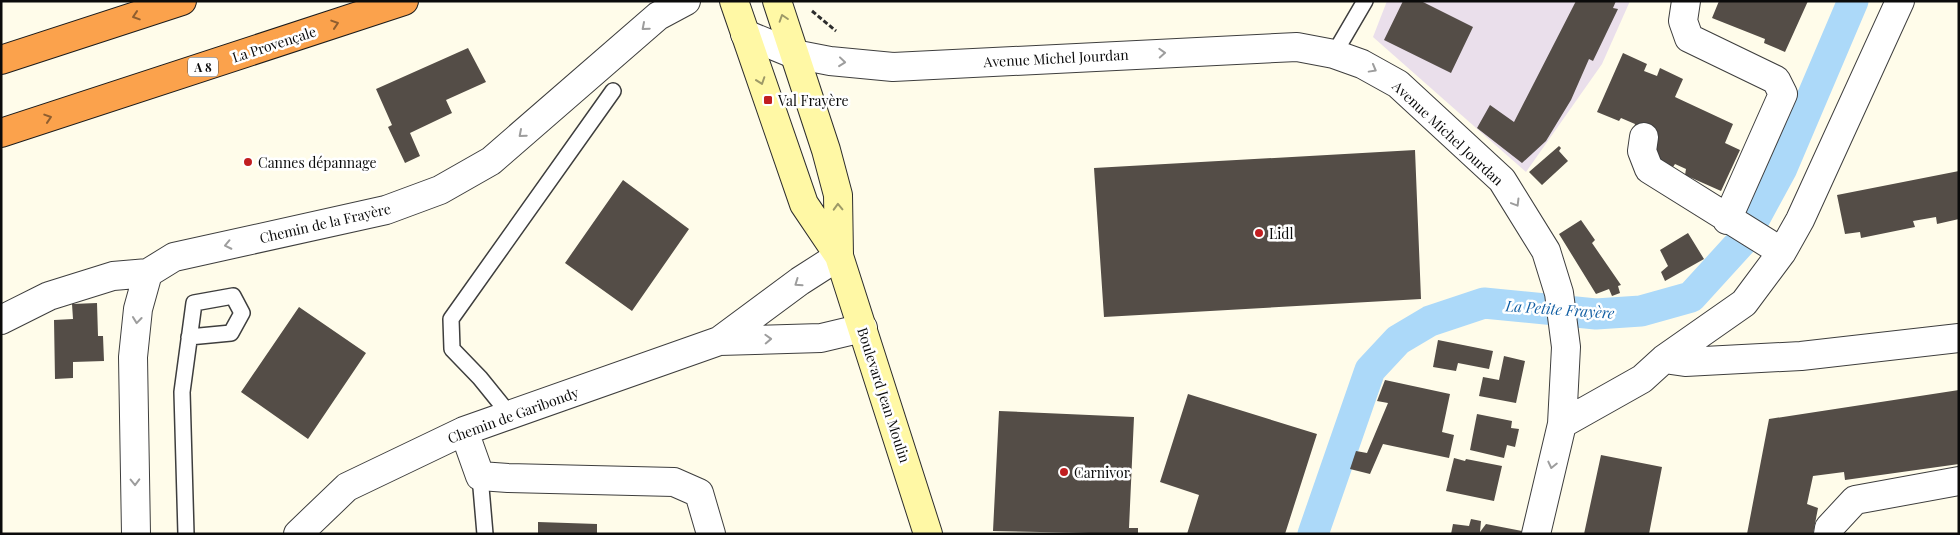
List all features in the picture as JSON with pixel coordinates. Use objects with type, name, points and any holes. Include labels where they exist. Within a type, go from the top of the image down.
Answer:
[{"type":"highway","points":[[1,60],[182,1]]},
{"type":"highway","name":"La Provençale","points":[[1,133],[404,1]]},
{"type":"main road","points":[[734,1],[804,204],[839,256]]},
{"type":"main road","points":[[777,1],[826,150],[838,195],[839,256]]},
{"type":"main road","name":"Boulevard Jean Moulin","points":[[839,256],[928,534]]},
{"type":"street","name":"Chemin de la Frayère","points":[[1,320],[49,296],[113,276],[148,273],[174,257],[386,210],[440,190],[491,161],[658,16],[686,1]]},
{"type":"street","points":[[1686,1],[1683,21],[1689,38],[1776,80],[1782,94],[1730,221]]},
{"type":"street","points":[[1562,424],[1642,379],[1664,358],[1744,303],[1772,246],[1800,220],[1900,1]]},
{"type":"street","name":"Avenue Michel Jourdan","points":[[745,34],[794,54],[830,61],[893,67],[1297,47],[1334,54],[1362,64],[1398,84],[1502,180],[1546,251],[1559,293],[1566,347],[1562,424],[1536,534]]},
{"type":"street","points":[[1644,137],[1642,151],[1649,169],[1772,246]]},
{"type":"street","name":"Chemin de Garibondy","points":[[298,534],[347,487],[464,431],[719,341],[800,281],[839,256]]},
{"type":"street","points":[[136,534],[133,357],[138,309],[148,273]]},
{"type":"street","name":"Chemin de Garibondy","points":[[719,341],[821,338],[863,328]]},
{"type":"street","points":[[1664,358],[1685,362],[1801,356],[1959,338]]},
{"type":"street","points":[[464,431],[480,476],[674,482],[699,493],[711,534]]},
{"type":"street","points":[[1828,534],[1829,528],[1855,500],[1959,481]]},
{"type":"lane","points":[[1334,54],[1365,1]]},
{"type":"lane","points":[[510,415],[480,378],[452,349],[451,319],[613,91]]},
{"type":"lane","points":[[186,534],[182,392],[189,337]]},
{"type":"lane","points":[[480,476],[484,534]]},
{"type":"shaded area","points":[[1387,1],[1630,1],[1602,64],[1526,172],[1373,37]]},
{"type":"building","points":[[1403,1],[1421,1],[1473,27],[1451,73],[1384,40]]},
{"type":"building","points":[[1576,1],[1616,1],[1613,8],[1618,9],[1593,61],[1589,59],[1571,100],[1546,141],[1522,163],[1477,128],[1490,105],[1514,122]]},
{"type":"building","points":[[1719,1],[1808,1],[1785,52],[1764,43],[1765,39],[1712,18]]},
{"type":"building","points":[[468,48],[486,82],[446,100],[452,113],[410,133],[420,156],[405,163],[388,127],[392,125],[376,89]]},
{"type":"building","points":[[1623,53],[1647,64],[1644,71],[1657,76],[1660,68],[1683,79],[1675,97],[1733,124],[1725,143],[1740,150],[1721,191],[1685,175],[1686,169],[1675,164],[1673,167],[1649,156],[1657,138],[1634,128],[1635,124],[1621,118],[1619,121],[1597,112]]},
{"type":"building","points":[[1559,146],[1561,148],[1559,151],[1568,161],[1542,185],[1529,172]]},
{"type":"building","name":"Lidl","points":[[1415,150],[1421,299],[1104,317],[1094,168]]},
{"type":"building","points":[[1959,171],[1959,219],[1937,224],[1936,217],[1913,221],[1915,227],[1861,238],[1860,232],[1845,234],[1837,195]]},
{"type":"building","points":[[623,180],[689,229],[632,311],[565,263]]},
{"type":"building","points":[[1581,220],[1595,240],[1592,243],[1621,285],[1618,286],[1620,293],[1612,296],[1609,289],[1596,294],[1559,234]]},
{"type":"building","points":[[1688,233],[1704,259],[1665,281],[1661,272],[1668,266],[1660,250]]},
{"type":"building","points":[[97,303],[98,336],[103,336],[104,361],[73,362],[73,378],[55,379],[54,320],[73,319],[72,304]]},
{"type":"building","points":[[299,307],[366,353],[308,439],[241,392]]},
{"type":"building","points":[[1438,340],[1493,351],[1489,369],[1458,363],[1456,371],[1433,367]]},
{"type":"building","points":[[1504,356],[1525,361],[1516,403],[1479,396],[1483,377],[1499,380]]},
{"type":"building","points":[[1385,380],[1450,394],[1442,432],[1454,435],[1449,458],[1383,444],[1370,474],[1350,469],[1356,451],[1367,453],[1388,403],[1377,401]]},
{"type":"building","points":[[1959,390],[1959,464],[1845,480],[1844,472],[1813,476],[1807,504],[1818,508],[1813,534],[1747,534],[1769,419]]},
{"type":"building","points":[[1188,394],[1317,434],[1285,534],[1187,534],[1199,495],[1160,482]]},
{"type":"building","name":"Carnivor","points":[[999,411],[1134,417],[1129,528],[1138,528],[1138,534],[993,531]]},
{"type":"building","points":[[1477,414],[1512,421],[1511,428],[1519,429],[1515,447],[1507,445],[1504,458],[1470,450]]},
{"type":"building","points":[[1601,455],[1662,467],[1649,534],[1584,534]]},
{"type":"building","points":[[1454,458],[1502,466],[1494,501],[1446,491]]},
{"type":"building","points":[[1471,519],[1481,521],[1480,532],[1486,524],[1522,531],[1521,534],[1451,534],[1453,524],[1469,526]]},
{"type":"building","points":[[538,522],[597,524],[597,534],[538,534]]},
{"type":"waterway","name":"La Petite Frayère","points":[[1313,534],[1370,370],[1398,340],[1430,321],[1484,303],[1596,314],[1641,311],[1691,297],[1743,240],[1782,168],[1853,1]]},
{"type":"place","name":"Val Frayère","points":[[768,100]]},
{"type":"place","name":"Cannes dépannage","points":[[248,162]]},
{"type":"place","name":"Lidl","points":[[1259,233]]},
{"type":"place","name":"Carnivor","points":[[1064,472]]}]
